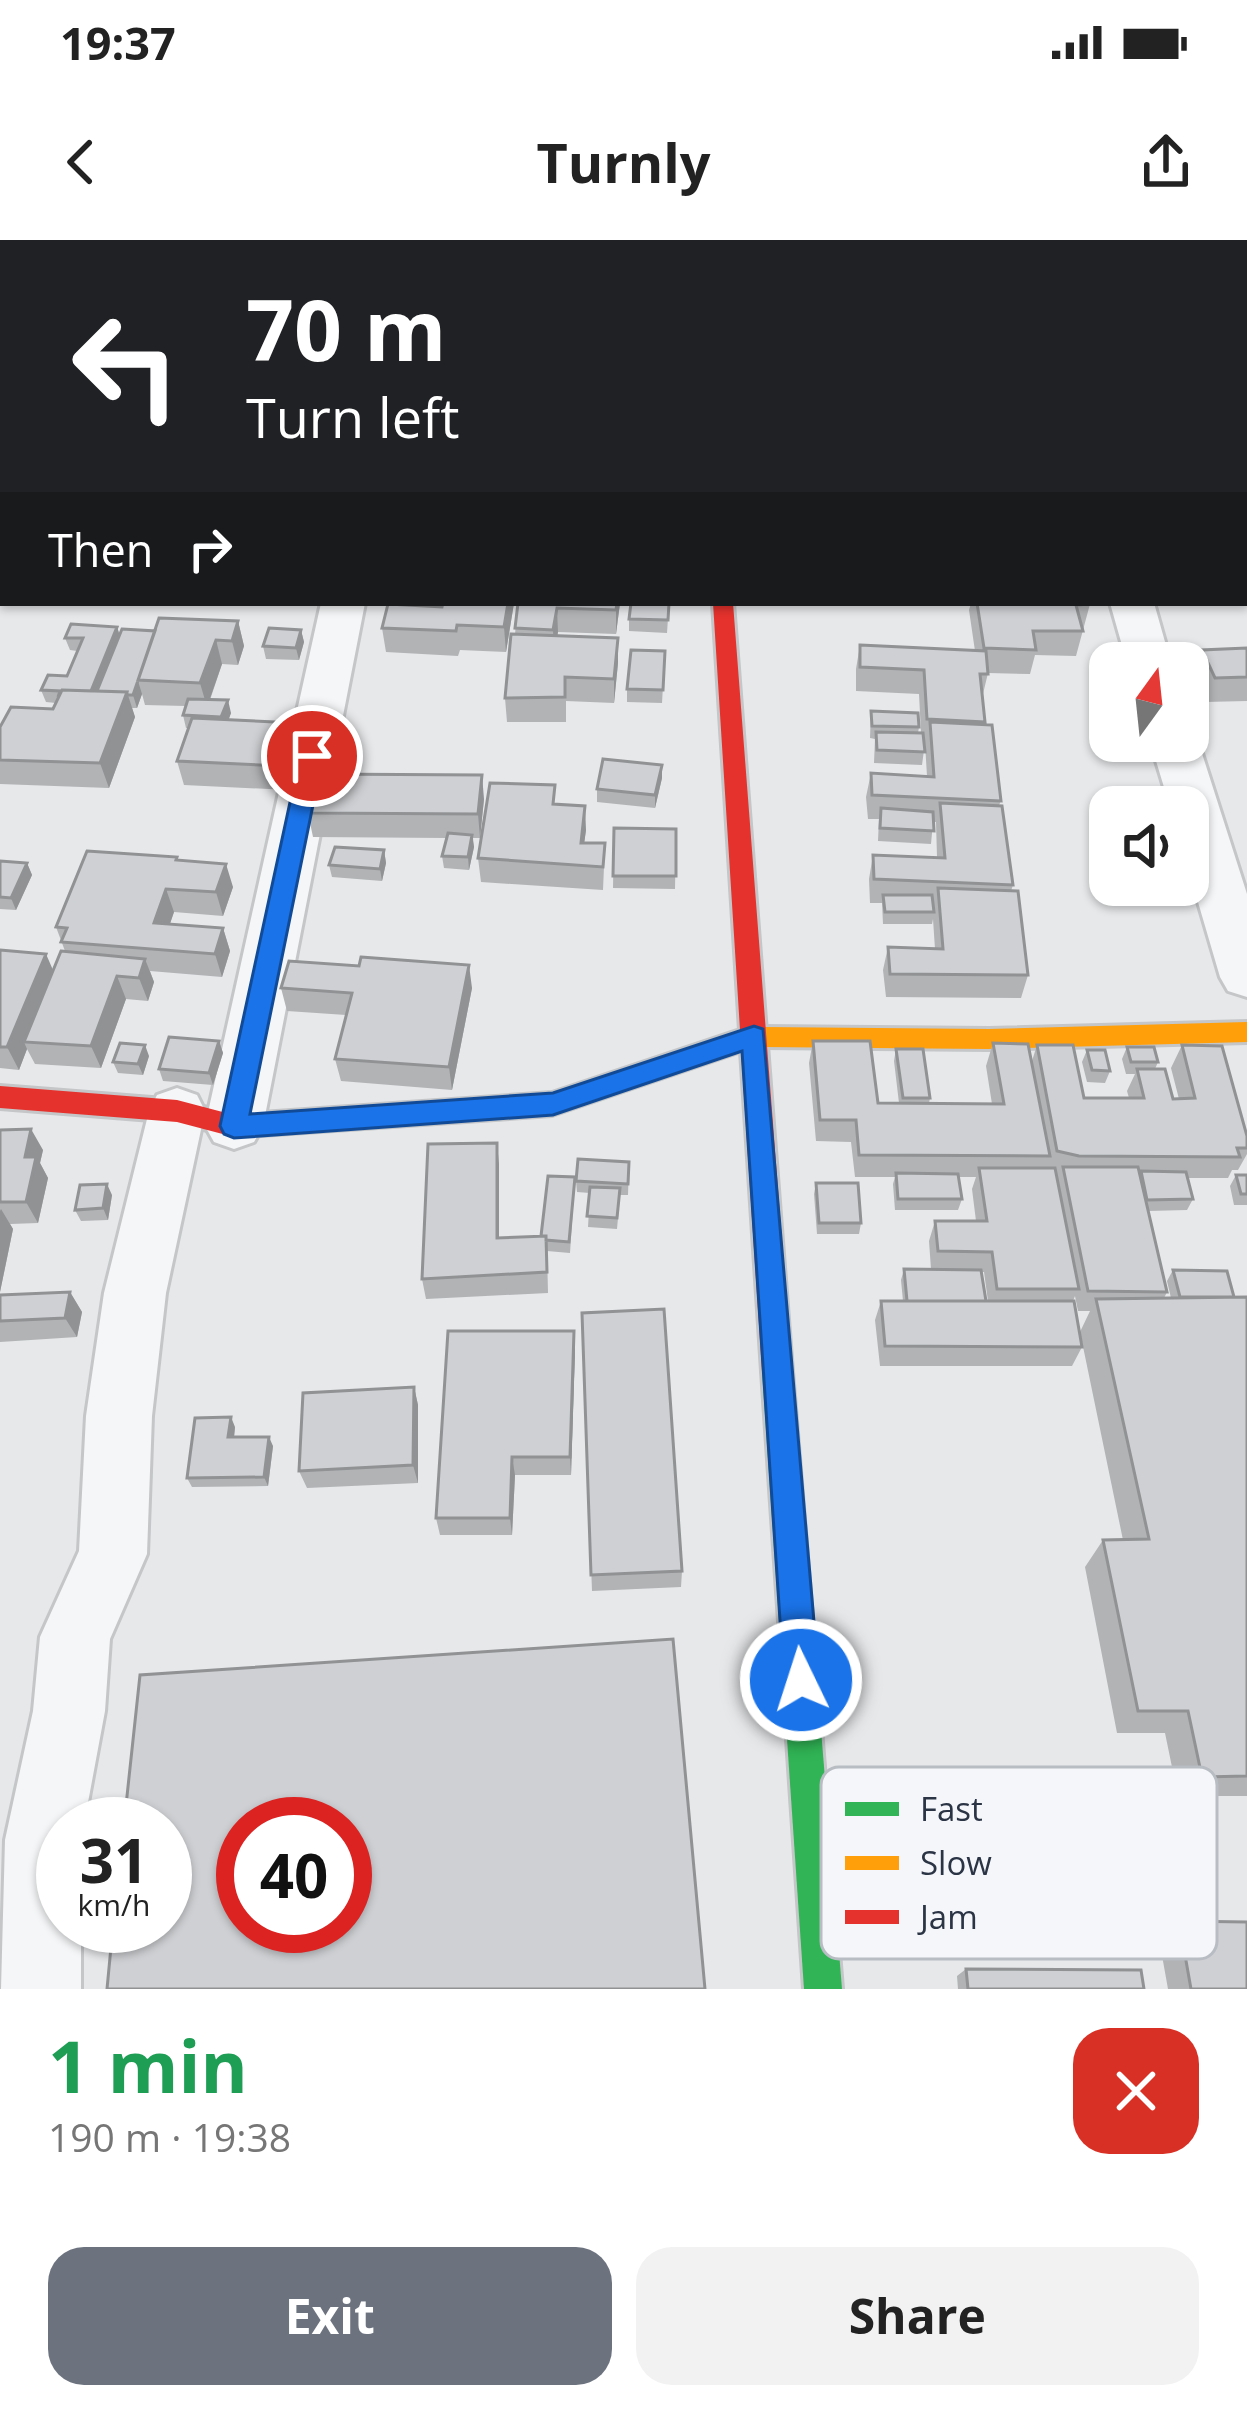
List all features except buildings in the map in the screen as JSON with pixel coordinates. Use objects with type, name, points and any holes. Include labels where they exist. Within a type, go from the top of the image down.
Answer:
[{"type":"street","points":[[40,1989],[44,1840],[69,1711],[75,1637],[112,1554],[119,1416],[135,1293],[206,1119],[342,606]]},
{"type":"street","points":[[723,606],[823,1989]]},
{"type":"street","points":[[1133,606],[1143,642]]},
{"type":"street","points":[[1180,762],[1247,977]]},
{"type":"street","points":[[0,1097],[206,1119],[553,1104],[754,1036],[989,1039],[1247,1032]]},
{"type":"traffic: fast","points":[[777,1371],[823,1989]]},
{"type":"traffic: slow","points":[[751,1037],[989,1039],[1247,1032]]},
{"type":"traffic: jam","points":[[723,606],[777,1371]]},
{"type":"traffic: jam","points":[[0,1097],[177,1111],[234,1126],[552,1104],[751,1037]]},
{"type":"route","points":[[312,756],[234,1126],[553,1104],[754,1036],[801,1680]]}]
